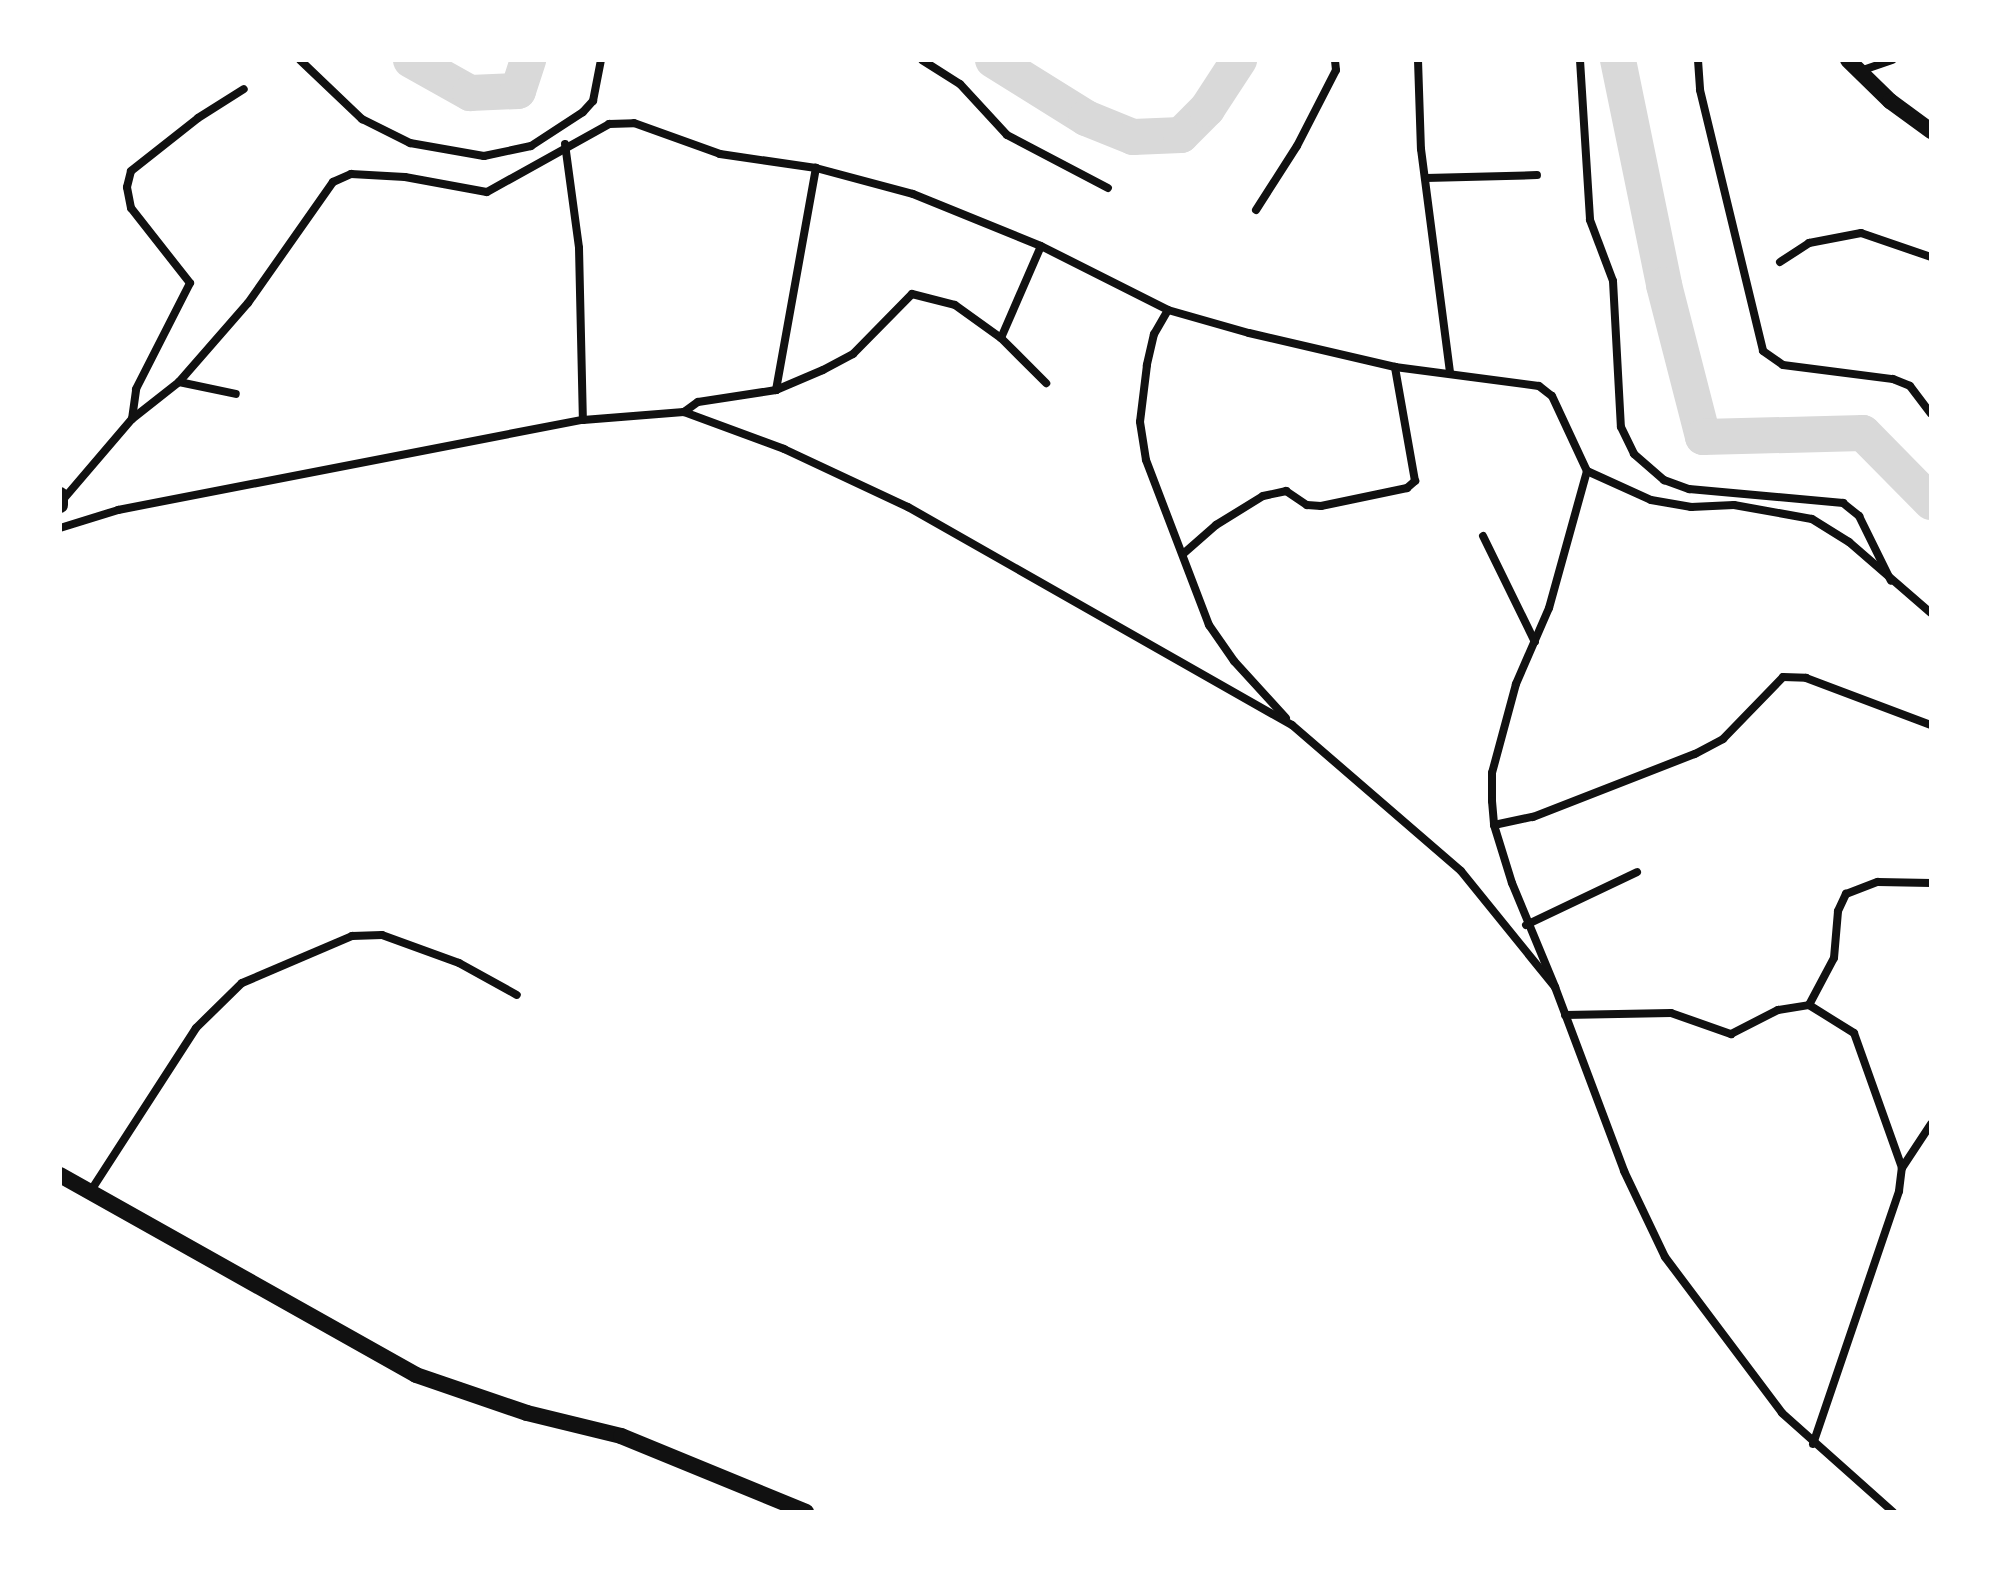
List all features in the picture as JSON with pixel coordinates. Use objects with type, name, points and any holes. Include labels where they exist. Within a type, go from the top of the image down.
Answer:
[{"type":"main road","points":[[1854,66],[1931,131]]},
{"type":"main road","points":[[60,1175],[416,1375],[527,1413],[621,1436],[806,1512]]},
{"type":"street","points":[[300,60],[362,119],[410,143],[484,156],[531,146],[583,112],[593,101],[601,60]]},
{"type":"street","points":[[922,60],[960,84],[1007,135],[1108,188]]},
{"type":"street","points":[[1256,210],[1297,146],[1336,70],[1335,60]]},
{"type":"street","points":[[1418,60],[1426,178],[1450,372]]},
{"type":"street","points":[[1580,60],[1590,220],[1613,281],[1621,427],[1634,454],[1664,480],[1689,489],[1843,503],[1859,516],[1891,581]]},
{"type":"street","points":[[1698,60],[1703,104],[1763,351],[1783,365],[1893,379],[1910,386],[1931,414]]},
{"type":"street","points":[[1854,66],[1892,60]]},
{"type":"street","points":[[132,419],[136,389],[190,283],[131,208],[127,187],[131,171],[198,118],[244,89]]},
{"type":"street","points":[[60,501],[132,419],[179,382],[248,303],[333,182],[351,174],[405,177],[487,192],[565,144],[609,124],[634,123],[720,154],[816,168],[913,194],[1041,246],[1168,310],[1395,367],[1539,386],[1552,396],[1587,471],[1573,534],[1535,642],[1516,684],[1492,773],[1494,825],[1526,925],[1555,987],[1624,1171],[1665,1257],[1736,1354],[1813,1444],[1893,1512]]},
{"type":"street","points":[[565,144],[579,248],[583,420]]},
{"type":"street","points":[[776,390],[816,168]]},
{"type":"street","points":[[1426,178],[1537,175]]},
{"type":"street","points":[[1780,262],[1809,243],[1850,233],[1931,257]]},
{"type":"street","points":[[1001,338],[1041,246]]},
{"type":"street","points":[[684,412],[698,402],[776,390],[853,354],[912,294],[955,305],[1001,338],[1046,383]]},
{"type":"street","points":[[1168,310],[1154,334],[1140,422],[1158,497],[1209,625],[1234,661],[1292,725],[1461,871],[1555,987]]},
{"type":"street","points":[[1183,554],[1216,525],[1263,496],[1286,491],[1307,505],[1321,506],[1407,488],[1415,481],[1395,367]]},
{"type":"street","points":[[179,382],[236,394]]},
{"type":"street","points":[[60,528],[118,510],[583,420],[684,412],[784,449],[908,507],[1292,725]]},
{"type":"street","points":[[1587,471],[1651,500],[1691,507],[1734,505],[1812,519],[1849,542],[1931,613]]},
{"type":"street","points":[[1483,536],[1535,642]]},
{"type":"street","points":[[1494,825],[1533,817],[1695,754],[1723,739],[1783,677],[1806,678],[1931,725]]},
{"type":"street","points":[[1526,925],[1637,872]]},
{"type":"street","points":[[1809,1005],[1834,958],[1838,911],[1846,894],[1878,882],[1931,883]]},
{"type":"street","points":[[90,1193],[196,1028],[242,983],[352,936],[382,935],[459,963],[517,995]]},
{"type":"street","points":[[1565,1015],[1671,1013],[1731,1034],[1778,1010],[1809,1005],[1854,1033],[1902,1168]]},
{"type":"street","points":[[1813,1444],[1885,1235],[1902,1168],[1931,1124]]},
{"type":"waterway","points":[[411,60],[470,93],[518,91],[528,60]]},
{"type":"waterway","points":[[993,60],[1086,118],[1133,137],[1181,135],[1207,109],[1239,60]]},
{"type":"waterway","points":[[1618,60],[1664,285],[1703,437],[1863,433],[1931,502]]}]
